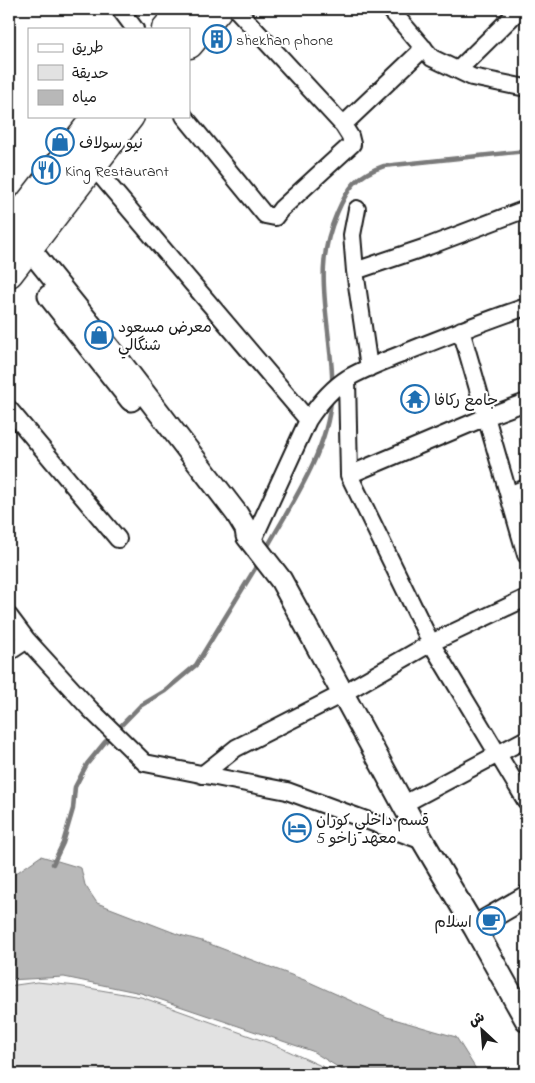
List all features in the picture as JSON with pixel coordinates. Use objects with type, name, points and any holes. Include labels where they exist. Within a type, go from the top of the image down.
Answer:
[{"type":"highway","points":[[167,28],[184,9]]},
{"type":"highway","points":[[190,43],[218,9]]},
{"type":"highway","points":[[14,242],[96,118]]},
{"type":"highway","points":[[14,242],[91,164],[128,118]]},
{"type":"street","points":[[120,9],[134,28]]},
{"type":"street","points":[[186,118],[265,215],[270,217],[275,217],[281,209],[352,144],[347,130],[236,9]]},
{"type":"street","points":[[390,9],[432,58],[472,77],[526,88]]},
{"type":"street","points":[[458,70],[520,9]]},
{"type":"street","points":[[347,130],[424,48]]},
{"type":"street","points":[[91,164],[311,415]]},
{"type":"street","points":[[355,271],[429,246],[526,209]]},
{"type":"street","points":[[357,210],[352,235],[355,271],[369,368]]},
{"type":"street","points":[[14,242],[228,522],[234,529],[251,540],[281,580],[423,841],[474,926],[526,1020]]},
{"type":"street","points":[[251,540],[311,415],[344,382],[369,368],[460,330],[526,307]]},
{"type":"street","points":[[460,330],[526,556]]},
{"type":"street","points":[[344,382],[349,476],[431,643],[526,801]]},
{"type":"street","points":[[349,476],[486,417],[526,402]]},
{"type":"street","points":[[9,409],[118,539]]},
{"type":"street","points":[[509,495],[526,488]]},
{"type":"street","points":[[202,775],[236,748],[342,694],[431,643],[526,598]]},
{"type":"street","points":[[9,616],[26,640],[90,709],[145,763],[287,791],[423,841]]},
{"type":"street","points":[[9,652],[26,640]]},
{"type":"street","points":[[404,804],[526,739]]},
{"type":"street","points":[[474,926],[526,897]]},
{"type":"green space","points":[[37,982],[77,986],[141,997],[275,1045],[339,1074],[9,1074],[9,986]]},
{"type":"water","points":[[41,856],[81,868],[85,885],[97,903],[307,981],[387,1017],[456,1037],[479,1074],[349,1074],[312,1051],[141,993],[64,977],[9,980],[9,878]]},
{"type":"waterway","points":[[332,384],[324,292],[324,261],[337,213],[354,183],[367,173],[384,166],[526,151]]},
{"type":"waterway","points":[[265,551],[296,497],[315,458],[323,438],[331,399]]},
{"type":"waterway","points":[[53,864],[63,843],[73,809],[75,787],[87,764],[105,742],[140,706],[165,691],[196,665],[259,562]]},
{"type":"place","name":"shekhan phone","points":[[217,39]]},
{"type":"place","name":"نيو سولاف","points":[[60,142]]},
{"type":"place","name":"King Restaurant","points":[[46,170]]},
{"type":"place","name":"معرض مسعود شنگالي","points":[[99,335]]},
{"type":"place","name":"جامع ركافا","points":[[415,399]]},
{"type":"place","name":"قسم داخلي كوران معهد زاخو 5","points":[[297,828]]},
{"type":"place","name":"اسلام","points":[[491,921]]}]
